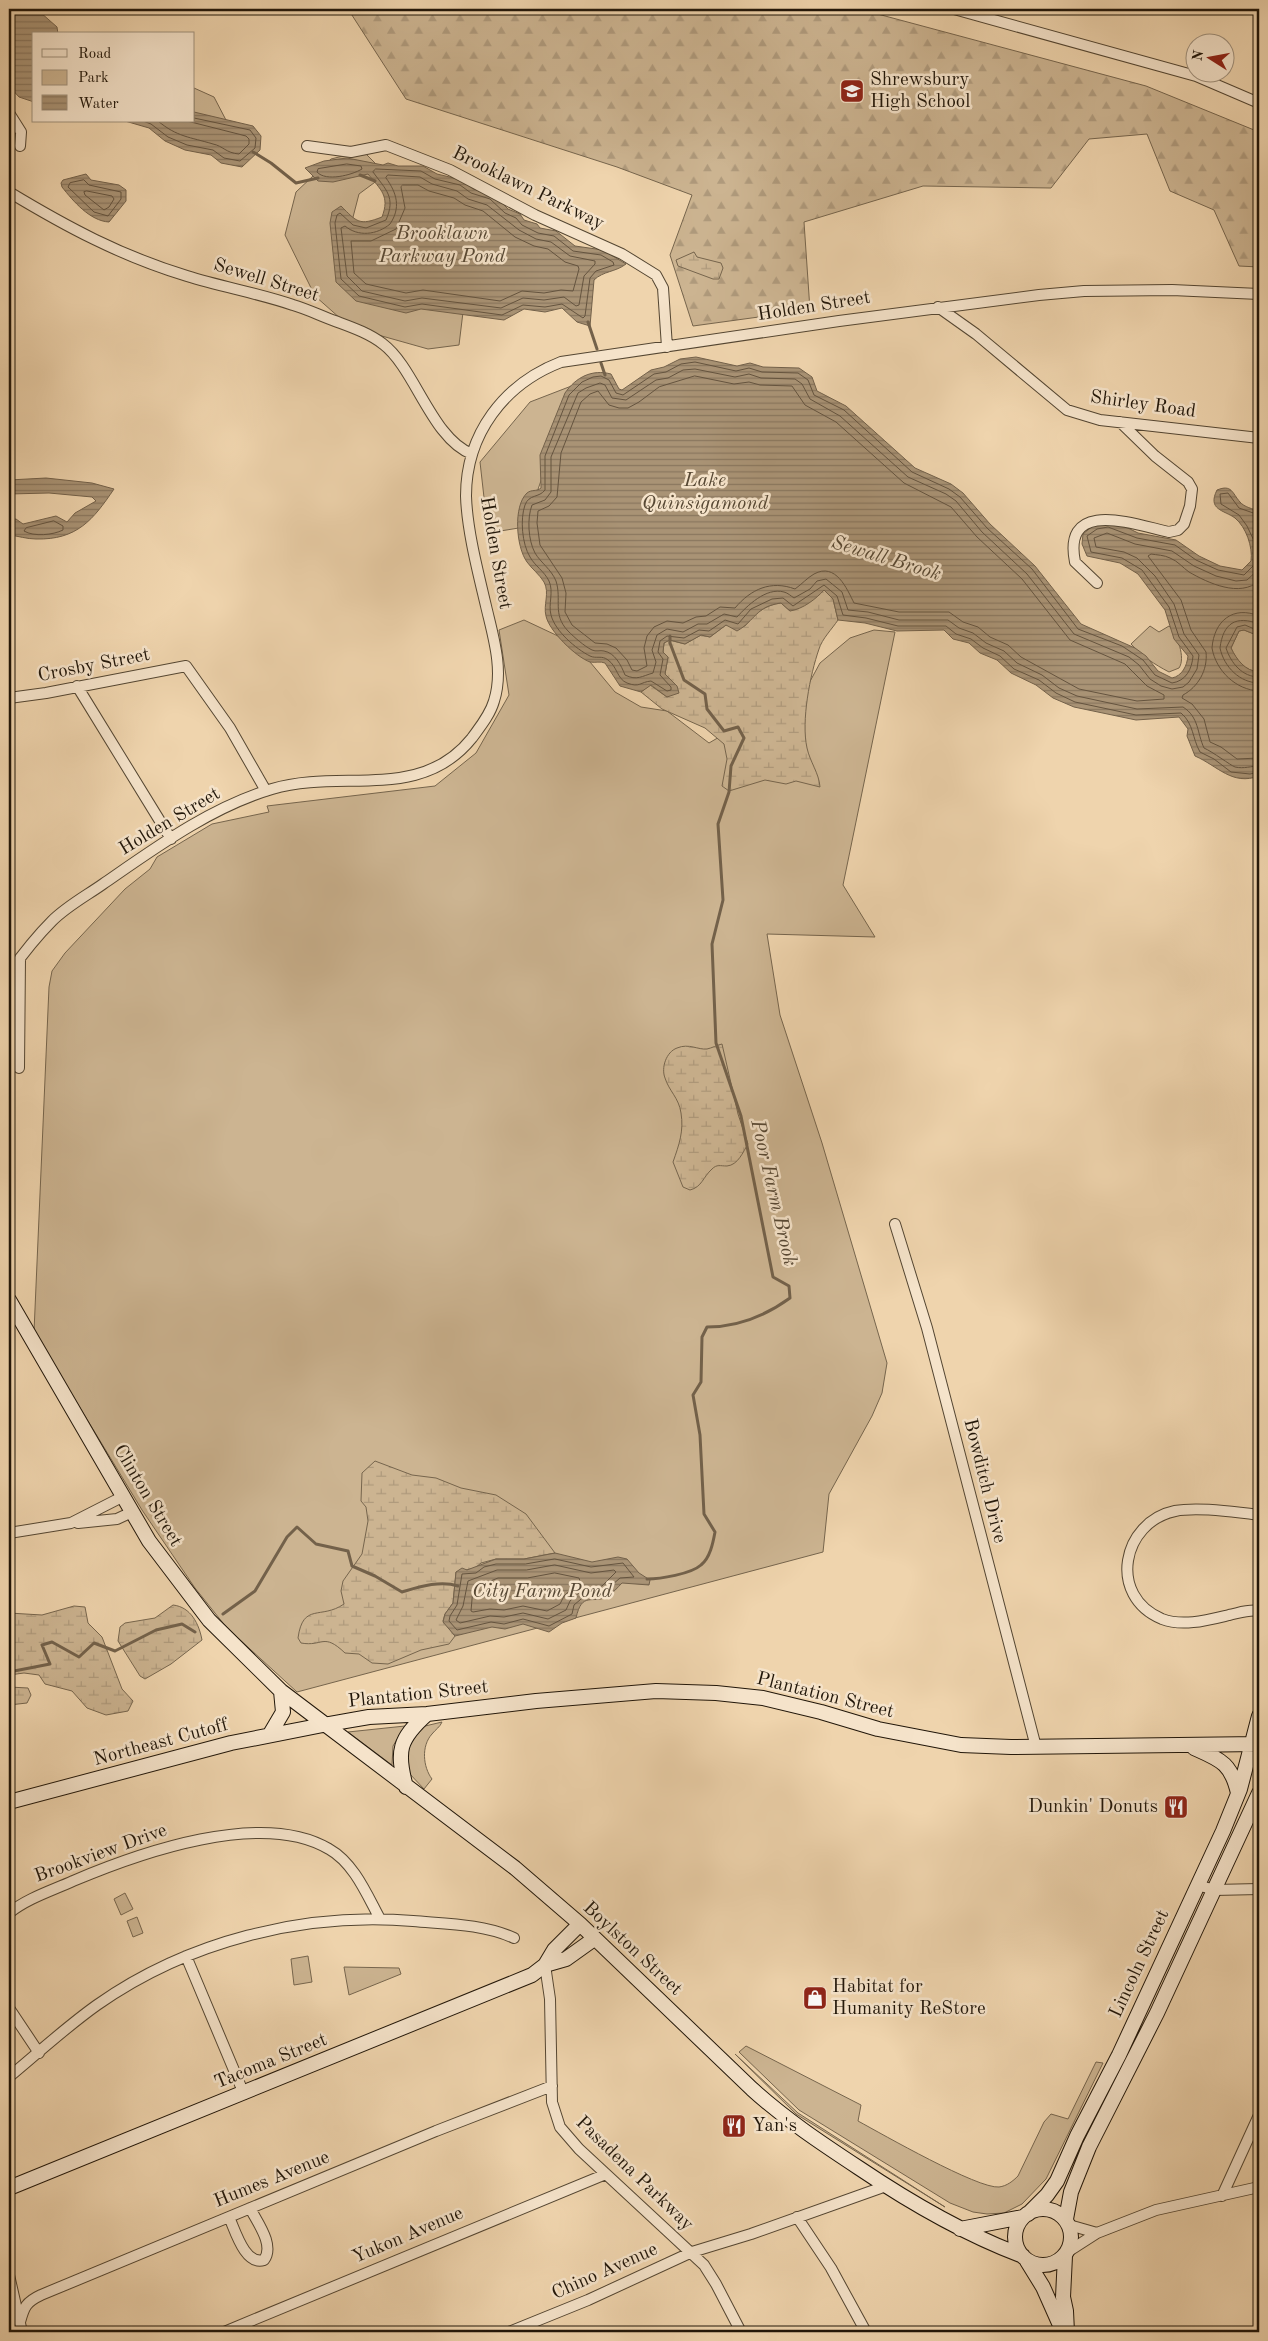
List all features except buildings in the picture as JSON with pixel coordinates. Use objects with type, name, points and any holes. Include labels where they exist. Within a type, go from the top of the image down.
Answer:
[{"type":"main road","name":"Clinton Street","points":[[9,1300],[149,1541],[209,1620],[281,1691]]},
{"type":"main road","name":"Boylston Street","points":[[281,1691],[323,1725],[515,1868],[580,1924],[779,2113],[886,2186],[959,2229],[1025,2258]]},
{"type":"main road","points":[[270,1734],[283,1712],[281,1691]]},
{"type":"main road","name":"Plantation Street","points":[[323,1725],[369,1718],[427,1714],[596,1695],[656,1692],[716,1693],[790,1704],[878,1730],[961,1745],[1036,1747],[1256,1744]]},
{"type":"main road","points":[[406,1787],[401,1767],[400,1748],[406,1735],[427,1714]]},
{"type":"main road","name":"Lincoln Street","points":[[1026,2216],[1047,2195],[1057,2181],[1198,1885],[1238,1793],[1256,1744],[1259,1716]]},
{"type":"main road","name":"Northeast Cutoff","points":[[9,1802],[270,1734],[323,1725]]},
{"type":"main road","points":[[1189,1745],[1223,1761],[1234,1776],[1238,1793]]},
{"type":"main road","name":"Lincoln Street","points":[[1068,2222],[1071,2192],[1077,2173],[1154,2018],[1259,1793]]},
{"type":"main road","name":"Tacoma Street","points":[[9,2188],[244,2094],[532,1975],[545,1965],[554,1950],[580,1924]]},
{"type":"main road","name":"Tacoma Street","points":[[545,1965],[566,1959],[594,1938]]},
{"type":"main road","points":[[1139,2011],[1154,2018]]},
{"type":"main road","points":[[1119,2054],[1132,2062]]},
{"type":"main road","points":[[1063,2332],[1043,2287],[1015,2239],[1017,2227],[1034,2210],[1047,2208],[1059,2213],[1068,2222],[1071,2241],[1067,2253],[1063,2297],[1067,2332]]},
{"type":"main road","points":[[959,2229],[1026,2216]]},
{"type":"main road","points":[[1025,2258],[1042,2265],[1050,2264],[1067,2253]]},
{"type":"street","points":[[954,9],[1196,76],[1259,103]]},
{"type":"street","points":[[9,114],[21,132],[20,146]]},
{"type":"street","name":"Brooklawn Parkway","points":[[307,146],[350,152],[386,144],[450,170],[536,215],[622,254],[656,276],[663,288],[666,348]]},
{"type":"street","name":"Sewell Street","points":[[9,192],[66,226],[109,248],[141,261],[187,276],[293,305],[368,334],[394,354],[419,395],[459,449],[472,454]]},
{"type":"street","name":"Holden Street","points":[[9,973],[48,925],[65,910],[171,839],[230,806],[266,791],[299,784],[386,780],[428,772],[462,750],[486,719],[494,701],[498,671],[495,643],[480,582],[466,497],[472,454],[483,427],[503,400],[511,391],[549,367],[561,362],[938,307],[1084,291],[1172,290],[1259,294]]},
{"type":"street","name":"Shirley Road","points":[[938,307],[976,334],[1067,410],[1090,418],[1259,438]]},
{"type":"street","points":[[1097,583],[1075,562],[1074,543],[1082,527],[1094,520],[1109,519],[1169,532],[1178,530],[1184,524],[1192,499],[1192,490],[1188,482],[1155,456],[1120,422]]},
{"type":"street","name":"Crosby Street","points":[[9,698],[46,693],[186,666],[230,728],[266,791]]},
{"type":"street","points":[[77,686],[171,839]]},
{"type":"street","points":[[19,1068],[20,958]]},
{"type":"street","name":"Bowditch Drive","points":[[895,1224],[927,1328],[1036,1747]]},
{"type":"street","points":[[62,1524],[85,1518],[122,1497]]},
{"type":"street","points":[[1259,1515],[1192,1510],[1175,1511],[1164,1515],[1153,1522],[1136,1539],[1127,1562],[1126,1575],[1129,1587],[1143,1606],[1157,1616],[1173,1622],[1185,1623],[1242,1612],[1259,1611]]},
{"type":"street","points":[[9,1533],[62,1524],[118,1519],[132,1512]]},
{"type":"street","name":"Brookview Drive","points":[[9,1913],[28,1900],[141,1855],[191,1842],[260,1833],[310,1839],[335,1852],[347,1864],[380,1918]]},
{"type":"street","points":[[1198,1885],[1214,1890],[1259,1889]]},
{"type":"street","points":[[9,2077],[98,2004],[149,1974],[186,1956],[234,1941],[310,1923],[380,1918],[470,1926],[502,1933],[514,1938]]},
{"type":"street","points":[[186,1956],[244,2094]]},
{"type":"street","name":"Pasadena Parkway","points":[[545,1965],[550,2000],[553,2110],[560,2127],[572,2142],[692,2252],[716,2284],[741,2332]]},
{"type":"street","points":[[9,2008],[40,2052]]},
{"type":"street","name":"Humes Avenue","points":[[21,2327],[25,2305],[29,2300],[436,2131],[552,2086]]},
{"type":"street","points":[[1222,2196],[1259,2115]]},
{"type":"street","name":"Yukon Avenue","points":[[224,2332],[606,2174]]},
{"type":"street","name":"Chino Avenue","points":[[509,2332],[588,2300],[692,2252],[797,2218],[886,2186]]},
{"type":"street","points":[[1067,2253],[1098,2233],[1156,2210],[1259,2187]]},
{"type":"street","points":[[229,2217],[246,2252],[253,2259],[264,2260],[269,2245],[250,2208]]},
{"type":"street","points":[[797,2218],[831,2268],[866,2332]]},
{"type":"street","points":[[1068,2222],[1098,2233]]},
{"type":"street","points":[[9,2275],[21,2327]]},
{"type":"green space","name":"Shrewsbury High School","points":[[348,9],[859,9],[1146,86],[1259,132],[1259,267],[1239,266],[1214,210],[1170,191],[1147,134],[1089,139],[1051,188],[923,186],[804,222],[810,310],[693,326],[670,255],[692,195],[617,167],[406,99]]},
{"type":"green space","points":[[195,88],[214,97],[227,122],[195,121]]},
{"type":"green space","points":[[363,151],[386,174],[359,194],[352,221],[464,304],[459,345],[428,349],[350,327],[315,296],[285,235],[296,192],[331,159]]},
{"type":"green space","points":[[694,252],[697,257],[721,263],[723,268],[719,279],[713,279],[678,266],[676,260]]},
{"type":"green space","points":[[574,385],[525,527],[488,533],[480,462],[530,402]]},
{"type":"green space","points":[[823,589],[833,599],[838,620],[819,649],[807,698],[805,725],[807,748],[820,787],[796,781],[786,784],[765,780],[729,791],[722,786],[727,759],[724,744],[705,728],[662,709],[641,692],[650,685],[667,697],[677,686],[665,674],[668,657],[663,652],[664,643],[669,640],[685,644],[701,635],[710,637],[726,625],[745,626],[756,614],[765,608],[781,603],[790,611]]},
{"type":"green space","points":[[524,620],[575,644],[615,692],[641,707],[667,711],[709,743],[808,685],[820,663],[850,638],[874,630],[895,632],[843,885],[875,937],[767,934],[780,1015],[822,1143],[887,1363],[882,1393],[872,1416],[829,1494],[823,1552],[297,1692],[227,1628],[195,1588],[142,1510],[34,1332],[49,987],[52,971],[65,953],[125,889],[150,869],[157,857],[212,824],[269,812],[267,806],[435,786],[476,753],[509,695],[499,630]]},
{"type":"green space","points":[[1150,626],[1159,632],[1169,626],[1172,630],[1178,640],[1181,652],[1182,658],[1179,668],[1169,672],[1149,660],[1131,644]]},
{"type":"green space","points":[[1244,630],[1259,636],[1259,672],[1245,667],[1231,648],[1239,631]]},
{"type":"green space","points":[[722,1044],[738,1114],[748,1144],[740,1158],[734,1163],[727,1166],[715,1166],[700,1184],[690,1190],[683,1187],[673,1162],[680,1138],[682,1120],[678,1103],[665,1078],[664,1065],[670,1053],[677,1048],[689,1046],[707,1049]]},
{"type":"green space","points":[[375,1461],[412,1475],[436,1478],[461,1488],[496,1495],[526,1514],[555,1553],[524,1559],[496,1559],[481,1563],[475,1568],[456,1572],[453,1603],[445,1614],[443,1621],[455,1636],[449,1644],[421,1650],[388,1664],[372,1663],[359,1654],[345,1653],[332,1643],[301,1643],[298,1638],[300,1627],[309,1616],[336,1609],[344,1604],[341,1591],[343,1581],[362,1554],[368,1521],[366,1507],[361,1501],[362,1473]]},
{"type":"green space","points":[[173,1605],[185,1609],[193,1617],[199,1628],[202,1640],[171,1664],[145,1679],[140,1676],[118,1641],[120,1627],[125,1623],[155,1618]]},
{"type":"green space","points":[[74,1606],[85,1607],[88,1623],[102,1637],[122,1689],[133,1701],[128,1711],[106,1715],[87,1708],[72,1691],[45,1684],[39,1675],[24,1673],[9,1675],[9,1613],[42,1615]]},
{"type":"green space","points":[[9,1687],[28,1688],[31,1695],[27,1703],[9,1705]]},
{"type":"green space","points":[[442,1722],[426,1744],[425,1763],[432,1779],[424,1789],[408,1772],[405,1751],[421,1727]]},
{"type":"green space","points":[[405,1726],[393,1746],[392,1765],[348,1732]]},
{"type":"green space","points":[[125,1893],[133,1909],[121,1915],[114,1899]]},
{"type":"green space","points":[[137,1917],[143,1933],[133,1937],[127,1921]]},
{"type":"green space","points":[[308,1956],[312,1982],[294,1985],[291,1959]]},
{"type":"green space","points":[[344,1967],[399,1968],[401,1974],[349,1995]]},
{"type":"green space","points":[[746,2046],[861,2105],[858,2121],[951,2170],[971,2179],[999,2187],[1005,2186],[1018,2176],[1044,2122],[1051,2114],[1068,2119],[1096,2062],[1103,2063],[1046,2179],[1022,2204],[1004,2213],[987,2214],[973,2212],[950,2203],[799,2110],[739,2052]]},
{"type":"green space","points":[[735,2054],[798,2113],[945,2207],[796,2114]]},
{"type":"water","points":[[9,9],[24,9],[35,14],[40,12],[57,27],[58,32],[32,32],[32,101],[19,97],[9,86]]},
{"type":"water","points":[[195,112],[253,126],[261,136],[260,150],[242,167],[221,163],[211,155],[185,150],[165,141],[149,128],[128,122],[195,122]]},
{"type":"water","name":"Brooklawn Parkway Pond","points":[[347,158],[383,165],[388,163],[398,166],[423,166],[437,174],[462,180],[473,189],[493,194],[508,209],[520,214],[524,220],[537,224],[540,228],[556,231],[575,246],[603,250],[626,264],[594,280],[590,326],[577,322],[562,308],[545,312],[524,309],[504,320],[421,309],[406,313],[356,301],[336,282],[330,223],[332,212],[341,206],[355,219],[363,222],[368,221],[382,217],[385,198],[368,174],[333,182],[318,181],[305,168],[324,161]]},
{"type":"water","points":[[86,174],[91,180],[119,185],[126,190],[126,201],[109,222],[102,221],[89,214],[62,187],[61,183],[63,180]]},
{"type":"water","name":"Lake Quinsigamond","points":[[696,357],[737,366],[750,363],[763,367],[799,368],[812,377],[817,391],[846,406],[915,468],[951,484],[963,493],[990,524],[1035,566],[1081,624],[1135,648],[1146,656],[1158,671],[1172,678],[1179,675],[1183,670],[1188,656],[1174,639],[1165,610],[1138,574],[1120,563],[1087,556],[1082,544],[1083,534],[1095,524],[1124,526],[1138,533],[1176,540],[1199,556],[1220,566],[1242,570],[1251,561],[1248,538],[1235,518],[1215,506],[1214,497],[1217,490],[1226,488],[1242,504],[1259,511],[1259,636],[1244,630],[1239,631],[1231,648],[1242,664],[1250,670],[1259,672],[1259,776],[1249,778],[1233,777],[1195,756],[1187,736],[1188,729],[1179,717],[1136,720],[1074,707],[1053,698],[1036,685],[1011,673],[997,660],[980,653],[969,643],[953,639],[944,630],[897,631],[865,623],[838,620],[833,599],[824,590],[809,603],[795,610],[790,611],[781,603],[766,607],[737,631],[726,625],[710,637],[701,635],[685,644],[670,640],[664,643],[663,652],[668,657],[665,674],[677,686],[679,693],[667,697],[651,685],[641,692],[620,686],[605,663],[590,662],[578,655],[564,643],[548,622],[545,612],[546,586],[523,555],[518,537],[518,517],[523,499],[527,493],[541,488],[540,455],[565,393],[579,379],[597,373],[611,374],[619,389],[622,390],[651,370],[664,367],[680,359]]},
{"type":"water","points":[[46,478],[92,483],[114,489],[91,519],[73,532],[63,536],[33,539],[9,535],[9,520],[16,519],[23,524],[56,516],[67,522],[75,513],[96,501],[92,497],[49,493],[9,494],[9,480]]},
{"type":"water","name":"City Farm Pond","points":[[555,1553],[592,1562],[618,1557],[627,1559],[639,1573],[650,1580],[649,1585],[622,1583],[607,1597],[584,1601],[578,1610],[576,1618],[562,1623],[549,1632],[523,1624],[505,1629],[492,1627],[455,1636],[443,1622],[445,1614],[453,1603],[456,1572],[462,1568],[467,1570],[496,1559],[524,1559]]},
{"type":"waterway","name":"Sewall Brook","points":[[253,152],[271,163],[296,183],[318,178]]},
{"type":"waterway","name":"Sewall Brook","points":[[360,175],[375,181]]},
{"type":"waterway","name":"Sewall Brook","points":[[588,322],[597,349]]},
{"type":"waterway","name":"Sewall Brook","points":[[601,363],[605,375]]},
{"type":"waterway","name":"Poor Farm Brook","points":[[647,1579],[690,1571],[701,1565],[711,1550],[715,1532],[704,1514],[700,1435],[693,1395],[701,1382],[702,1337],[707,1327],[741,1323],[771,1310],[790,1298],[789,1286],[773,1277],[741,1116],[716,1043],[712,944],[723,900],[718,824],[729,792],[731,766],[744,738],[738,727],[724,731],[707,709],[705,694],[684,680],[670,643],[670,636]]},
{"type":"waterway","name":"Poor Farm Brook","points":[[223,1614],[255,1591],[287,1537],[297,1527],[316,1544],[348,1551],[352,1566],[375,1576],[402,1592],[437,1584],[458,1586]]},
{"type":"waterway","name":"Poor Farm Brook","points":[[9,1672],[50,1664],[42,1645],[52,1642],[79,1657],[94,1643],[115,1651],[156,1630],[182,1624],[195,1632]]},
{"type":"place","name":"Shrewsbury High School","points":[[852,91]]},
{"type":"place","name":"Dunkin' Donuts","points":[[1176,1807]]},
{"type":"place","name":"Habitat for Humanity ReStore","points":[[815,1998]]},
{"type":"place","name":"Yan's","points":[[734,2126]]}]
